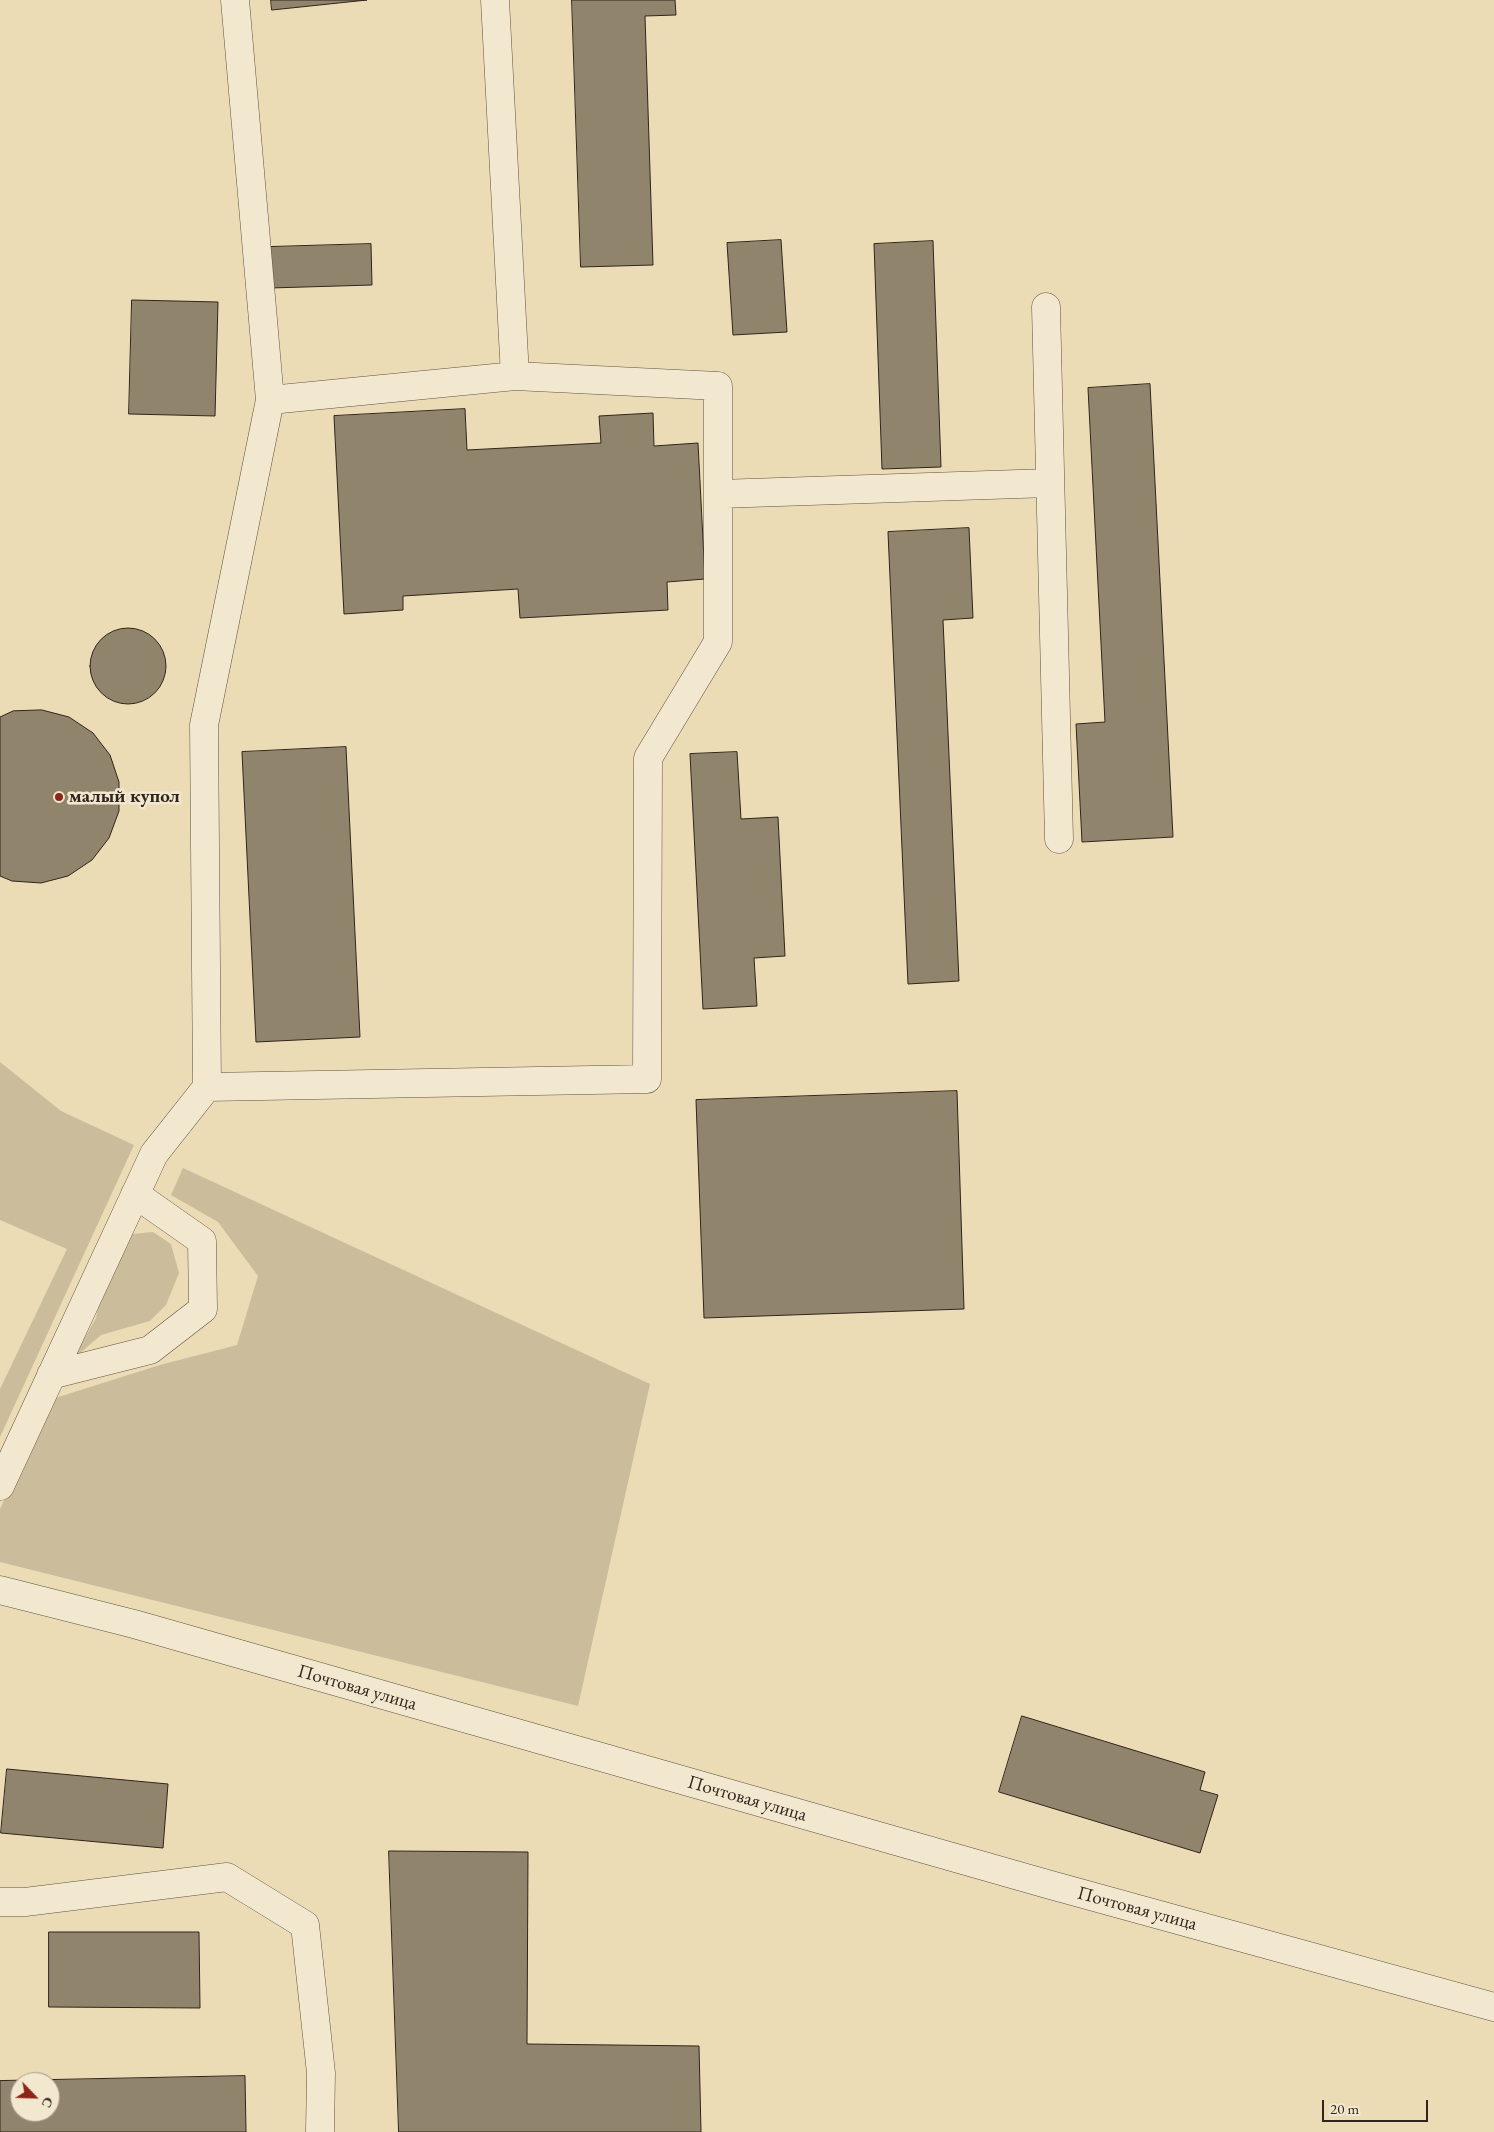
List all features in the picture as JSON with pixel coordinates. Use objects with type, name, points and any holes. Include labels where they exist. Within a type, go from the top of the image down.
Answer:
[{"type":"street","points":[[0,1486],[154,1154],[207,1087],[204,725],[270,400],[234,0]]},
{"type":"street","points":[[495,0],[515,376]]},
{"type":"street","points":[[1046,307],[1059,839]]},
{"type":"street","points":[[207,1087],[647,1078],[648,758],[718,642],[718,386],[515,376],[270,400]]},
{"type":"street","points":[[719,494],[1049,483]]},
{"type":"street","points":[[51,1375],[150,1350],[203,1309],[202,1241],[135,1194]]},
{"type":"street","name":"Почтовая улица","points":[[0,1590],[134,1624],[1028,1878],[1494,2007]]},
{"type":"street","points":[[0,1902],[25,1902],[226,1878],[305,1925],[321,2074],[320,2132]]},
{"type":"shaded area","points":[[0,1062],[61,1111],[134,1145],[0,1437],[0,1389],[67,1249],[0,1220]]},
{"type":"shaded area","points":[[183,1168],[650,1384],[578,1706],[0,1562],[0,1509],[52,1399],[160,1365],[237,1345],[258,1276],[218,1222],[171,1195]]},
{"type":"shaded area","points":[[153,1232],[171,1244],[179,1273],[166,1305],[150,1321],[101,1335],[72,1360],[96,1318],[102,1285],[132,1234]]},
{"type":"building","points":[[271,0],[367,0],[272,10]]},
{"type":"building","points":[[572,0],[675,0],[676,15],[645,16],[653,265],[581,267]]},
{"type":"building","points":[[781,240],[787,332],[733,335],[727,243]]},
{"type":"building","points":[[933,241],[941,467],[882,469],[874,244]]},
{"type":"building","points":[[371,244],[372,285],[270,288],[269,247]]},
{"type":"building","points":[[132,300],[218,302],[215,416],[129,414]]},
{"type":"building","points":[[1150,384],[1173,837],[1082,842],[1076,724],[1105,722],[1088,388]]},
{"type":"building","points":[[465,409],[467,450],[601,443],[599,416],[653,413],[654,446],[698,443],[705,579],[667,582],[668,610],[520,618],[518,589],[403,596],[403,610],[344,614],[334,416]]},
{"type":"building","points":[[969,528],[973,618],[943,620],[959,981],[908,984],[888,532]]},
{"type":"building","points":[[128,628],[142,631],[155,639],[163,652],[166,666],[163,680],[155,693],[142,701],[128,704],[114,701],[101,693],[93,680],[90,666],[93,652],[101,639],[114,631]]},
{"type":"building","name":"малый купол","points":[[42,710],[69,717],[93,733],[110,755],[119,782],[119,811],[109,838],[92,860],[68,876],[41,883],[12,881],[0,876],[0,717],[13,711]]},
{"type":"building","points":[[346,747],[360,1037],[256,1042],[242,752]]},
{"type":"building","points":[[737,752],[741,819],[778,817],[785,956],[754,958],[757,1006],[703,1009],[690,754]]},
{"type":"building","points":[[957,1091],[964,1309],[704,1318],[696,1100]]},
{"type":"building","points":[[1022,1716],[1205,1772],[1200,1790],[1218,1795],[1200,1853],[999,1792]]},
{"type":"building","points":[[7,1769],[168,1784],[163,1848],[1,1833]]},
{"type":"building","points":[[389,1851],[528,1852],[527,2044],[699,2046],[701,2132],[399,2132]]},
{"type":"building","points":[[49,1932],[199,1932],[200,2008],[49,2007]]},
{"type":"building","points":[[245,2076],[246,2132],[0,2132],[0,2081],[10,2081],[10,2122],[60,2122],[60,2080]]},
{"type":"place","name":"малый купол","points":[[59,797]]}]
